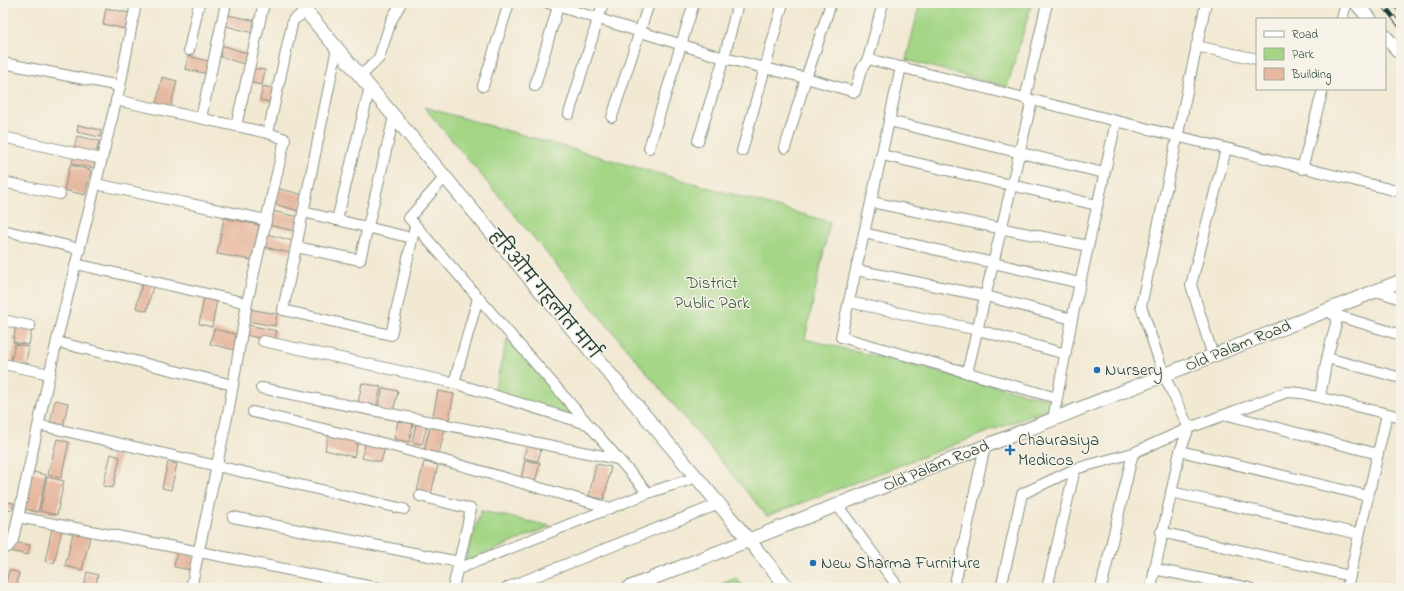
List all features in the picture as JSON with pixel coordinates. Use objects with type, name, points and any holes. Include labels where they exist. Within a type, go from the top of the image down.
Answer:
[{"type":"street","points":[[3,548],[8,547],[11,544],[18,517],[57,342],[120,86],[136,3]]},
{"type":"street","points":[[188,50],[199,3]]},
{"type":"street","points":[[201,118],[226,3]]},
{"type":"street","points":[[236,126],[264,3]]},
{"type":"street","points":[[360,76],[379,58],[391,20],[401,3]]},
{"type":"street","points":[[482,86],[509,3]]},
{"type":"street","points":[[548,3],[559,5],[598,20],[681,46],[855,92],[861,70],[868,59],[882,3]]},
{"type":"street","points":[[569,114],[603,3]]},
{"type":"street","points":[[612,117],[649,3]]},
{"type":"street","points":[[649,148],[694,3]]},
{"type":"street","points":[[698,141],[724,58],[738,3]]},
{"type":"street","points":[[742,151],[783,3]]},
{"type":"street","points":[[785,148],[831,3]]},
{"type":"street","points":[[967,373],[1020,153],[1047,3]]},
{"type":"street","points":[[1150,588],[1161,532],[1180,451],[1189,428],[1164,375],[1141,306],[1206,3]]},
{"type":"street","points":[[1342,18],[1346,3]]},
{"type":"street","points":[[1356,3],[1369,18]]},
{"type":"street","points":[[535,86],[559,5]]},
{"type":"street","points":[[268,133],[293,20],[303,8]]},
{"type":"street","name":"हरिओम गहलोत मार्ग","points":[[303,8],[750,540],[788,588]]},
{"type":"street","points":[[1386,37],[1401,54]]},
{"type":"street","points":[[1196,46],[1256,59]]},
{"type":"street","points":[[336,48],[283,310],[391,335],[415,226]]},
{"type":"street","points":[[868,59],[1302,169],[1401,192]]},
{"type":"street","points":[[3,62],[120,86]]},
{"type":"street","points":[[901,67],[841,338],[1057,398]]},
{"type":"street","points":[[337,220],[370,87]]},
{"type":"street","points":[[1302,169],[1323,90]]},
{"type":"street","points":[[116,100],[268,133],[285,140],[247,303],[233,385],[200,552],[191,588]]},
{"type":"street","points":[[296,248],[360,260],[394,117]]},
{"type":"street","points":[[889,121],[1104,173]]},
{"type":"street","points":[[1053,419],[1072,319],[1116,122]]},
{"type":"street","points":[[3,137],[102,159]]},
{"type":"street","points":[[1213,356],[1191,285],[1226,149]]},
{"type":"street","points":[[882,155],[1097,205]]},
{"type":"street","points":[[445,176],[409,218],[648,493]]},
{"type":"street","points":[[3,182],[60,194]]},
{"type":"street","points":[[96,184],[266,220]]},
{"type":"street","points":[[871,202],[1088,246]]},
{"type":"street","points":[[303,212],[412,238]]},
{"type":"street","points":[[3,230],[80,249]]},
{"type":"street","points":[[864,233],[1080,283]]},
{"type":"street","points":[[76,264],[247,303]]},
{"type":"street","points":[[856,270],[986,296],[1072,319]]},
{"type":"street","name":"Old Palam Road","points":[[628,588],[1401,281]]},
{"type":"street","points":[[1377,291],[1401,299]]},
{"type":"street","points":[[454,383],[478,298]]},
{"type":"street","points":[[849,302],[978,330],[1066,354]]},
{"type":"street","points":[[1325,311],[1401,335]]},
{"type":"street","points":[[1320,397],[1326,358],[1338,316]]},
{"type":"street","points":[[3,320],[30,326]]},
{"type":"street","points":[[263,341],[454,383],[587,424]]},
{"type":"street","points":[[57,342],[233,385]]},
{"type":"street","points":[[1326,358],[1401,378]]},
{"type":"street","points":[[3,364],[50,374]]},
{"type":"street","points":[[261,388],[618,459]]},
{"type":"street","points":[[1001,588],[1022,494],[1075,469],[1133,454],[1189,428],[1228,415],[1287,392],[1320,397],[1401,418]]},
{"type":"street","points":[[253,412],[386,444],[610,508]]},
{"type":"street","points":[[1347,588],[1387,414]]},
{"type":"street","points":[[1228,415],[1378,454]]},
{"type":"street","points":[[39,425],[404,509]]},
{"type":"street","points":[[954,588],[985,446]]},
{"type":"street","points":[[1180,451],[1368,496]]},
{"type":"street","points":[[1101,588],[1133,454]]},
{"type":"street","points":[[1047,588],[1075,469]]},
{"type":"street","points":[[233,517],[459,566],[648,493],[696,477]]},
{"type":"street","points":[[1171,492],[1359,534]]},
{"type":"street","points":[[420,496],[471,509],[453,588]]},
{"type":"street","points":[[506,588],[719,504]]},
{"type":"street","points":[[837,505],[899,588]]},
{"type":"street","points":[[18,517],[378,588]]},
{"type":"street","points":[[1161,532],[1350,576]]},
{"type":"street","points":[[1154,569],[1249,588]]},
{"type":"green space","points":[[920,3],[1032,3],[1007,87],[906,60]]},
{"type":"green space","name":"District Public Park","points":[[424,107],[830,222],[805,339],[1064,403],[767,516]]},
{"type":"green space","points":[[507,339],[578,418],[494,392]]},
{"type":"green space","points":[[481,511],[551,526],[464,563]]},
{"type":"green space","points":[[736,578],[745,588],[712,588]]},
{"type":"building","points":[[106,8],[129,13],[125,29],[103,24]]},
{"type":"building","points":[[228,15],[256,21],[253,33],[226,26]]},
{"type":"building","points":[[221,45],[250,54],[247,65],[218,56]]},
{"type":"building","points":[[188,56],[212,62],[209,74],[185,69]]},
{"type":"building","points":[[251,68],[265,70],[262,85],[248,82]]},
{"type":"building","points":[[162,77],[177,81],[170,109],[156,106]]},
{"type":"building","points":[[263,86],[277,89],[274,103],[260,100]]},
{"type":"building","points":[[78,125],[101,130],[100,137],[77,132]]},
{"type":"building","points":[[77,136],[99,141],[96,156],[73,151]]},
{"type":"building","points":[[74,154],[96,158],[94,168],[72,164]]},
{"type":"building","points":[[70,165],[91,170],[85,195],[64,190]]},
{"type":"building","points":[[276,188],[304,195],[300,211],[273,204]]},
{"type":"building","points":[[272,211],[299,217],[295,231],[268,225]]},
{"type":"building","points":[[224,218],[259,225],[252,260],[217,254]]},
{"type":"building","points":[[267,234],[293,241],[290,253],[264,247]]},
{"type":"building","points":[[142,283],[153,285],[147,311],[136,308]]},
{"type":"building","points":[[204,298],[217,300],[212,327],[199,324]]},
{"type":"building","points":[[249,309],[277,314],[275,326],[247,321]]},
{"type":"building","points":[[16,325],[32,328],[29,345],[13,342]]},
{"type":"building","points":[[248,325],[277,331],[274,342],[246,335]]},
{"type":"building","points":[[214,329],[239,335],[235,350],[210,344]]},
{"type":"building","points":[[15,344],[29,347],[25,365],[11,361]]},
{"type":"building","points":[[362,383],[381,387],[376,408],[358,403]]},
{"type":"building","points":[[383,388],[398,391],[393,412],[378,408]]},
{"type":"building","points":[[438,391],[454,394],[448,423],[432,420]]},
{"type":"building","points":[[55,400],[68,403],[63,427],[50,424]]},
{"type":"building","points":[[398,421],[413,424],[409,442],[394,439]]},
{"type":"building","points":[[416,423],[427,426],[422,444],[412,442]]},
{"type":"building","points":[[431,424],[445,428],[439,454],[424,450]]},
{"type":"building","points":[[329,431],[359,438],[354,457],[325,450]]},
{"type":"building","points":[[57,439],[69,442],[61,478],[48,475]]},
{"type":"building","points":[[366,440],[386,444],[381,462],[362,458]]},
{"type":"building","points":[[527,445],[541,449],[538,461],[524,458]]},
{"type":"building","points":[[111,454],[120,457],[113,488],[103,486]]},
{"type":"building","points":[[525,460],[540,463],[535,482],[521,479]]},
{"type":"building","points":[[168,462],[177,464],[171,490],[162,488]]},
{"type":"building","points":[[424,462],[438,465],[431,494],[417,491]]},
{"type":"building","points":[[596,464],[611,467],[604,499],[589,496]]},
{"type":"building","points":[[29,471],[46,475],[38,512],[20,508]]},
{"type":"building","points":[[47,477],[64,481],[57,515],[40,511]]},
{"type":"building","points":[[3,501],[14,503],[12,510],[3,508]]},
{"type":"building","points":[[53,524],[63,526],[54,563],[45,561]]},
{"type":"building","points":[[74,529],[91,533],[82,570],[65,566]]},
{"type":"building","points":[[13,542],[30,545],[28,555],[11,551]]},
{"type":"building","points":[[177,552],[194,556],[192,570],[174,567]]},
{"type":"building","points":[[9,570],[19,573],[16,588],[5,588]]},
{"type":"building","points":[[87,572],[98,575],[95,588],[84,588]]},
{"type":"railway","points":[[1382,3],[1401,27]]},
{"type":"railway","points":[[1394,3],[1401,12]]},
{"type":"place","name":"Nursery","points":[[1097,370]]},
{"type":"place","name":"Chaurasiya Medicos","points":[[1010,450]]},
{"type":"place","name":"New Sharma Furniture","points":[[813,563]]}]
